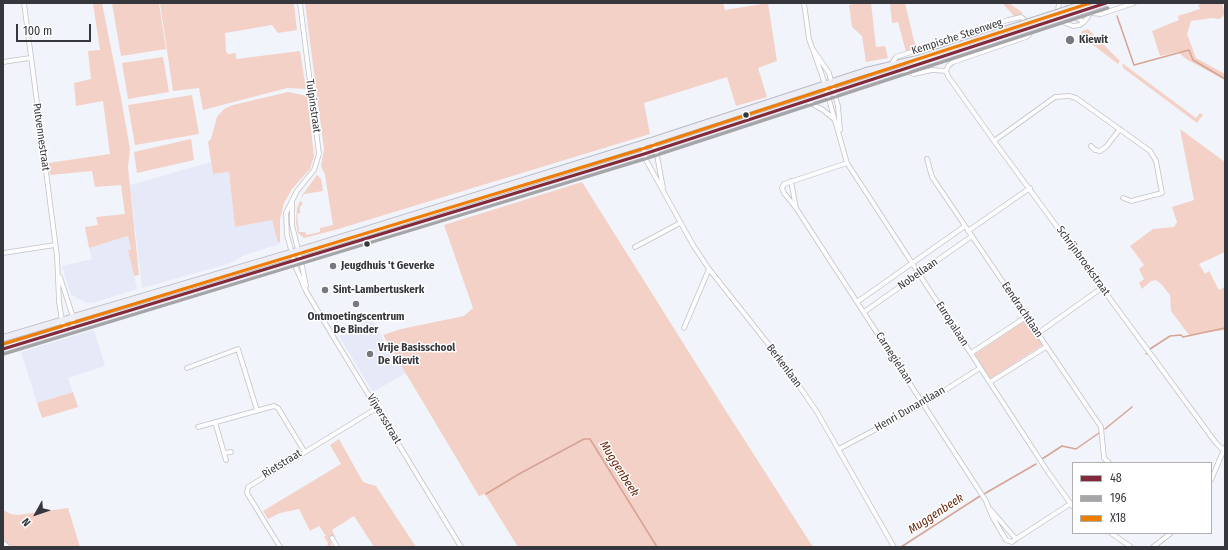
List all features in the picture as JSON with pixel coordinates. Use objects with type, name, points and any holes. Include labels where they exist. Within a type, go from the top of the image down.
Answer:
[{"type":"main road","name":"Kempische Steenweg","points":[[3,349],[644,154],[902,70],[1088,3]]},
{"type":"main road","name":"Kempische Steenweg","points":[[3,338],[298,250],[650,142],[824,85],[990,38],[1106,3]]},
{"type":"street","name":"Putvennestraat","points":[[24,3],[58,271],[58,298],[62,321],[70,329]]},
{"type":"street","name":"Tulpinstraat","points":[[291,252],[286,226],[286,213],[297,191],[314,170],[319,154],[300,3]]},
{"type":"street","name":"Europalaan","points":[[804,3],[809,39],[814,50],[848,163],[980,368],[1071,505]]},
{"type":"street","points":[[1059,3],[1058,13],[1061,20],[1067,24],[1076,26],[1084,22],[1090,13],[1101,14],[1134,3]]},
{"type":"street","points":[[1069,3],[1074,17],[1084,22]]},
{"type":"street","name":"Kempische Steenweg","points":[[1088,3],[1090,13]]},
{"type":"street","name":"Kempische Steenweg","points":[[891,65],[896,57],[1008,20],[1020,17],[1025,20],[1029,34],[1026,37],[953,62],[946,70],[932,70],[914,74],[902,70]]},
{"type":"street","name":"Europalaan","points":[[814,50],[826,66],[835,92],[840,136]]},
{"type":"street","points":[[3,62],[30,58]]},
{"type":"street","name":"Schrijnbroekstraat","points":[[946,70],[948,76],[994,141],[1216,443],[1224,448]]},
{"type":"street","points":[[994,141],[1048,100],[1062,95],[1082,101],[1152,154],[1156,160],[1162,193],[1131,200],[1123,198]]},
{"type":"street","points":[[807,101],[823,110],[835,121]]},
{"type":"street","points":[[1091,146],[1095,150],[1100,151],[1106,147],[1120,129]]},
{"type":"street","name":"Berkenlaan","points":[[650,142],[656,150],[663,192]]},
{"type":"street","name":"Berkenlaan","points":[[642,144],[644,154],[680,223],[709,269],[781,360],[817,412],[894,547]]},
{"type":"street","name":"Eendrachtlaan","points":[[927,159],[932,177],[1101,427],[1104,458],[1108,462]]},
{"type":"street","points":[[791,181],[848,163]]},
{"type":"street","name":"Carnegielaan","points":[[796,208],[791,181],[784,184],[782,188],[791,203],[796,208],[864,312],[990,509],[1016,539],[1012,542],[1006,540],[992,516],[990,509]]},
{"type":"street","points":[[968,231],[1030,188]]},
{"type":"street","points":[[292,202],[292,225],[301,259]]},
{"type":"street","points":[[635,246],[680,223]]},
{"type":"street","name":"Nobellaan","points":[[857,302],[965,226]]},
{"type":"street","name":"Nobellaan","points":[[864,312],[972,236]]},
{"type":"street","points":[[3,253],[55,246]]},
{"type":"street","name":"Vijversstraat","points":[[291,252],[297,273],[306,291],[461,547]]},
{"type":"street","name":"Vijversstraat","points":[[301,259],[306,291]]},
{"type":"street","points":[[684,328],[709,269]]},
{"type":"street","name":"Putvennestraat","points":[[58,271],[73,317],[70,329]]},
{"type":"street","points":[[1037,334],[1102,287]]},
{"type":"street","points":[[971,353],[1026,317]]},
{"type":"street","points":[[990,382],[1046,347]]},
{"type":"street","points":[[187,368],[238,349],[256,410]]},
{"type":"street","name":"Henri Dunantlaan","points":[[839,449],[923,404],[980,368]]},
{"type":"street","points":[[198,427],[270,405],[278,408],[304,451]]},
{"type":"street","name":"Rietstraat","points":[[280,547],[248,493],[248,486],[377,408]]},
{"type":"street","points":[[215,422],[226,460]]},
{"type":"street","points":[[1212,478],[1224,448]]},
{"type":"street","points":[[224,453],[231,452]]},
{"type":"street","points":[[1016,539],[1071,505]]},
{"type":"street","points":[[1112,534],[1131,547]]},
{"type":"street","points":[[1153,547],[1170,534]]},
{"type":"street","points":[[332,538],[337,547]]},
{"type":"street","points":[[3,543],[8,547]]},
{"type":"shaded area","points":[[93,3],[102,3],[130,149],[128,167],[139,275],[134,276],[128,250],[131,249],[128,236],[89,248],[85,227],[98,225],[96,217],[125,214],[121,185],[95,187],[92,171],[50,175],[48,163],[110,154],[103,101],[76,106],[74,83],[91,79],[88,51],[100,50]]},
{"type":"shaded area","points":[[112,3],[159,3],[166,49],[121,56]]},
{"type":"shaded area","points":[[160,3],[294,3],[297,30],[278,33],[272,25],[225,33],[226,51],[228,54],[236,53],[236,59],[300,51],[306,89],[287,88],[203,110],[199,88],[173,91]]},
{"type":"shaded area","points":[[305,3],[723,3],[725,10],[768,3],[777,61],[758,68],[767,97],[736,106],[727,77],[644,103],[650,134],[335,230],[304,238],[298,233],[296,221],[297,208],[300,201],[303,203],[300,207],[300,213],[297,214],[299,232],[305,232],[306,235],[320,232],[320,228],[333,225],[325,175],[321,166],[324,149]]},
{"type":"shaded area","points":[[857,3],[871,3],[876,47],[885,46],[888,58],[866,62],[862,36],[852,27],[849,5]]},
{"type":"shaded area","points":[[890,3],[905,3],[916,49],[906,52],[898,22],[892,23]]},
{"type":"shaded area","points":[[1002,3],[1009,3],[1023,13],[1015,17]]},
{"type":"shaded area","points":[[1205,3],[1222,3],[1225,14],[1220,19],[1212,18],[1191,21],[1187,34],[1196,58],[1225,74],[1225,80],[1186,59],[1178,52],[1160,56],[1152,31],[1179,20],[1178,16],[1200,9],[1198,5]]},
{"type":"shaded area","points":[[1088,29],[1120,61],[1118,64],[1080,35],[1082,31]]},
{"type":"shaded area","points":[[163,57],[169,92],[128,99],[122,63]]},
{"type":"shaded area","points":[[1122,63],[1196,118],[1200,113],[1203,115],[1197,123],[1123,68]]},
{"type":"shaded area","points":[[288,92],[307,96],[314,156],[310,169],[292,189],[284,203],[280,219],[280,242],[278,242],[272,220],[235,227],[229,172],[213,174],[208,142],[211,139],[217,117],[224,109],[233,105]]},
{"type":"shaded area","points":[[192,95],[199,134],[135,145],[128,105]]},
{"type":"shaded area","points":[[1180,129],[1225,162],[1225,252],[1199,264],[1205,274],[1209,271],[1219,290],[1225,287],[1225,330],[1189,335],[1171,311],[1170,295],[1162,285],[1156,280],[1151,281],[1142,289],[1139,283],[1144,279],[1139,269],[1144,265],[1130,246],[1153,229],[1174,227],[1177,222],[1172,207],[1194,200]]},
{"type":"shaded area","points":[[191,139],[194,160],[137,173],[134,152]]},
{"type":"shaded area","points":[[211,162],[213,174],[229,172],[235,227],[272,220],[280,244],[245,255],[228,264],[142,288],[130,185]]},
{"type":"shaded area","points":[[317,175],[321,179],[323,191],[304,194],[300,201],[303,194]]},
{"type":"shaded area","points":[[582,182],[813,547],[518,547],[485,494],[479,496],[383,335],[401,329],[464,316],[473,308],[444,225]]},
{"type":"shaded area","points":[[129,236],[131,250],[128,250],[137,289],[93,303],[87,303],[71,295],[62,266],[92,259],[89,248]]},
{"type":"shaded area","name":"Vrije Basisschool De Kievit","points":[[371,316],[391,355],[395,353],[406,373],[373,392],[339,336],[365,322],[364,319]]},
{"type":"shaded area","points":[[1026,320],[1043,345],[990,379],[975,354]]},
{"type":"shaded area","points":[[94,330],[105,366],[68,378],[73,392],[37,403],[21,352]]},
{"type":"shaded area","points":[[27,335],[3,346],[3,340]]},
{"type":"shaded area","points":[[73,392],[78,407],[42,418],[37,403]]},
{"type":"shaded area","points":[[339,439],[363,482],[376,486],[416,547],[374,547],[354,516],[332,530],[336,538],[333,535],[329,537],[331,547],[327,547],[328,543],[324,537],[326,536],[319,526],[310,531],[299,509],[280,513],[268,519],[263,511],[341,464],[330,445]]},
{"type":"shaded area","points":[[68,508],[80,547],[12,547],[3,540],[3,510],[11,514],[18,515]]},
{"type":"waterway","points":[[1117,16],[1134,65],[1189,50],[1193,60],[1225,79]]},
{"type":"waterway","name":"Muggenbeek","points":[[1150,349],[1170,336],[1181,335],[1183,337],[1225,328]]},
{"type":"waterway","name":"Muggenbeek","points":[[1105,429],[1132,407]]},
{"type":"waterway","name":"Muggenbeek","points":[[1042,459],[1062,446],[1076,449],[1099,433]]},
{"type":"waterway","name":"Muggenbeek","points":[[486,494],[519,474],[584,439],[590,439],[657,547]]},
{"type":"waterway","name":"Muggenbeek","points":[[984,494],[1036,464]]},
{"type":"waterway","name":"Muggenbeek","points":[[901,547],[980,496]]},
{"type":"transit line","name":"X18","points":[[3,344],[642,149],[1090,3]]},
{"type":"transit line","name":"48","points":[[3,349],[644,154],[1106,3]]},
{"type":"transit line","name":"196","points":[[4,354],[645,159],[1108,8]]},
{"type":"place","name":"Kiewit","points":[[1070,40]]},
{"type":"place","name":"Jeugdhuis 't Geverke","points":[[333,266]]},
{"type":"place","name":"Sint-Lambertuskerk","points":[[325,290]]},
{"type":"place","name":"Ontmoetingscentrum De Binder","points":[[356,304]]},
{"type":"place","name":"Vrije Basisschool De Kievit","points":[[370,354]]}]
